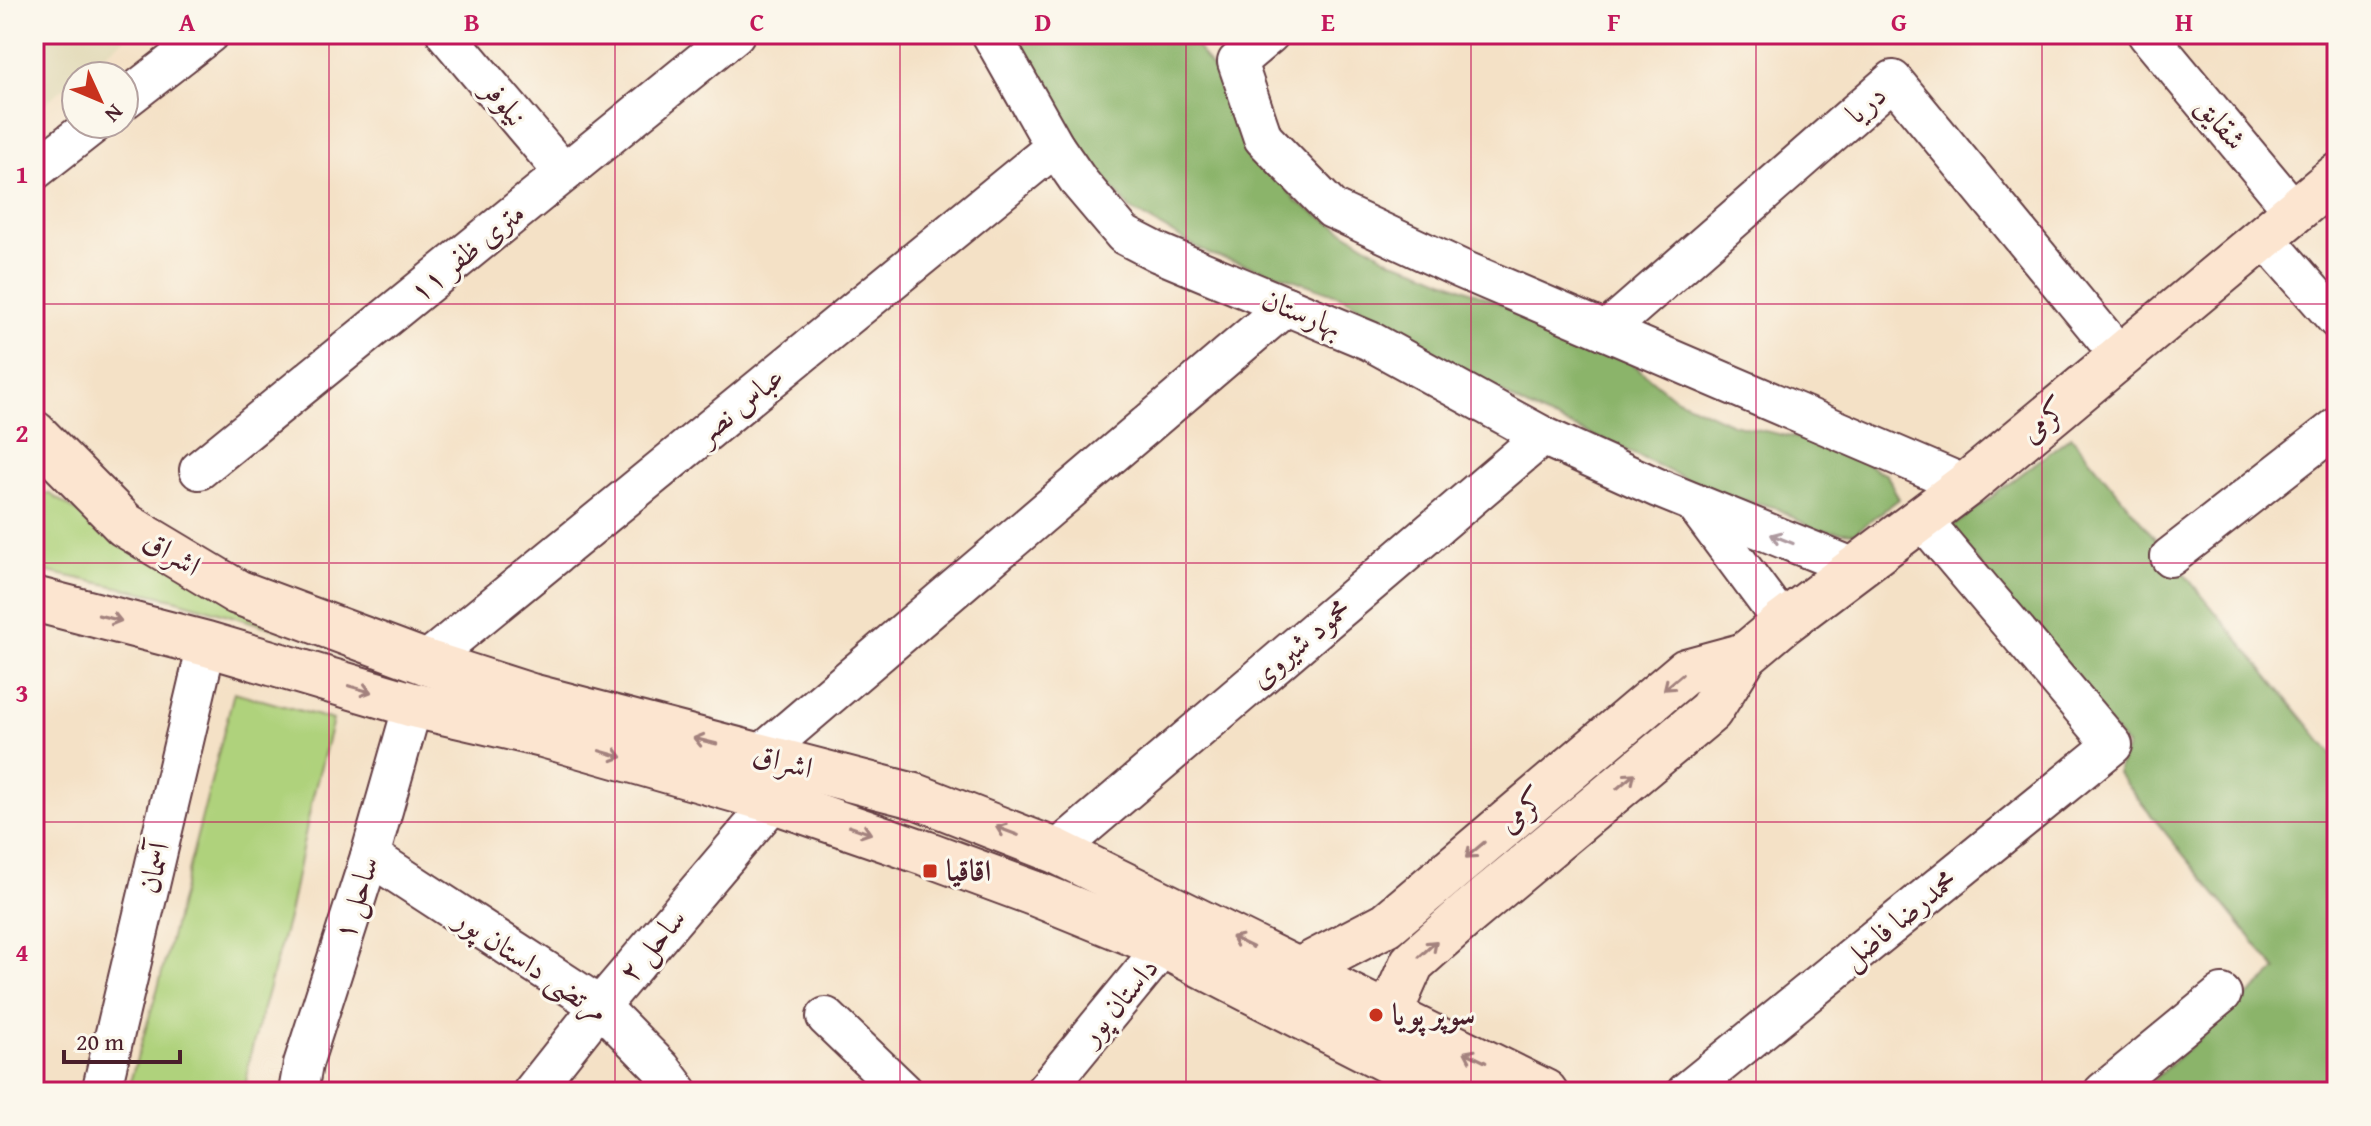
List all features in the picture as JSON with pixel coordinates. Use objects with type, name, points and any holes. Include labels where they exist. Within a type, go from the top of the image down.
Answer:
[{"type":"main road","name":"کرمی","points":[[1389,1015],[1412,963],[1710,711],[1745,655],[1966,485],[2337,176]]},
{"type":"main road","name":"اشراق","points":[[41,449],[125,525],[237,592],[425,662],[531,696],[918,797],[1056,851],[1545,1092]]},
{"type":"main road","name":"اشراق","points":[[34,599],[207,644],[413,705],[543,735],[774,801],[941,858],[1164,946],[1449,1092]]},
{"type":"main road","name":"کرمی","points":[[1299,970],[1387,924],[1686,671],[1745,655]]},
{"type":"street","points":[[140,88],[209,34]]},
{"type":"street","name":"نیلوفر","points":[[446,34],[564,173]]},
{"type":"street","name":"۱۱ متری ظفر","points":[[199,470],[735,34]]},
{"type":"street","name":"بهارستان","points":[[991,34],[1055,147],[1080,183],[1124,235],[1159,253],[1370,341],[1543,436],[1694,503],[1855,568]]},
{"type":"street","points":[[1270,34],[1237,62],[1263,138],[1332,209],[1461,269],[1966,485]]},
{"type":"street","name":"شقایق","points":[[2147,34],[2280,225],[2337,320]]},
{"type":"street","name":"دریا","points":[[1606,331],[1893,80],[2120,356]]},
{"type":"street","points":[[34,171],[74,140]]},
{"type":"street","name":"عباس نصر","points":[[425,662],[1055,147]]},
{"type":"street","points":[[760,755],[1286,306]]},
{"type":"street","points":[[2170,557],[2337,427]]},
{"type":"street","name":"محمود شیروی","points":[[1056,851],[1543,436]]},
{"type":"street","points":[[1694,503],[1783,623]]},
{"type":"street","name":"محمدرضا فاضل","points":[[1686,1092],[2113,745],[1921,518]]},
{"type":"street","name":"آسمان","points":[[101,1092],[207,644]]},
{"type":"street","name":"ساحل ۱","points":[[298,1092],[303,1064],[370,856],[413,705]]},
{"type":"street","name":"ساحل ۲","points":[[532,1092],[600,1006],[774,801]]},
{"type":"street","name":"مرتضی داستان پور","points":[[370,856],[600,1006],[661,1068],[679,1092]]},
{"type":"street","name":"داستان پور","points":[[1044,1092],[1164,946]]},
{"type":"street","points":[[2103,1092],[2222,994]]},
{"type":"street","points":[[826,1017],[904,1092]]},
{"type":"shaded area","points":[[34,34],[130,34],[98,60],[60,60],[60,91],[34,112]]},
{"type":"green space","points":[[1014,34],[1188,34],[1226,88],[1250,139],[1296,201],[1392,261],[1621,354],[1673,397],[1732,424],[1834,446],[1887,475],[1899,499],[1854,533],[1816,530],[1774,507],[1717,494],[1526,407],[1345,298],[1209,254],[1130,209],[1059,124]]},
{"type":"green space","points":[[2071,436],[2337,760],[2337,1092],[2151,1092],[2146,1086],[2277,970],[2117,773],[2127,746],[1951,528]]},
{"type":"green space","points":[[34,494],[50,494],[286,632],[174,599],[34,569]]},
{"type":"green space","points":[[234,692],[333,720],[312,800],[289,914],[249,1059],[245,1092],[127,1092],[159,984]]},
{"type":"place","name":"اقاقیا","points":[[930,871]]},
{"type":"place","name":"سوپر پویا","points":[[1376,1015]]}]
